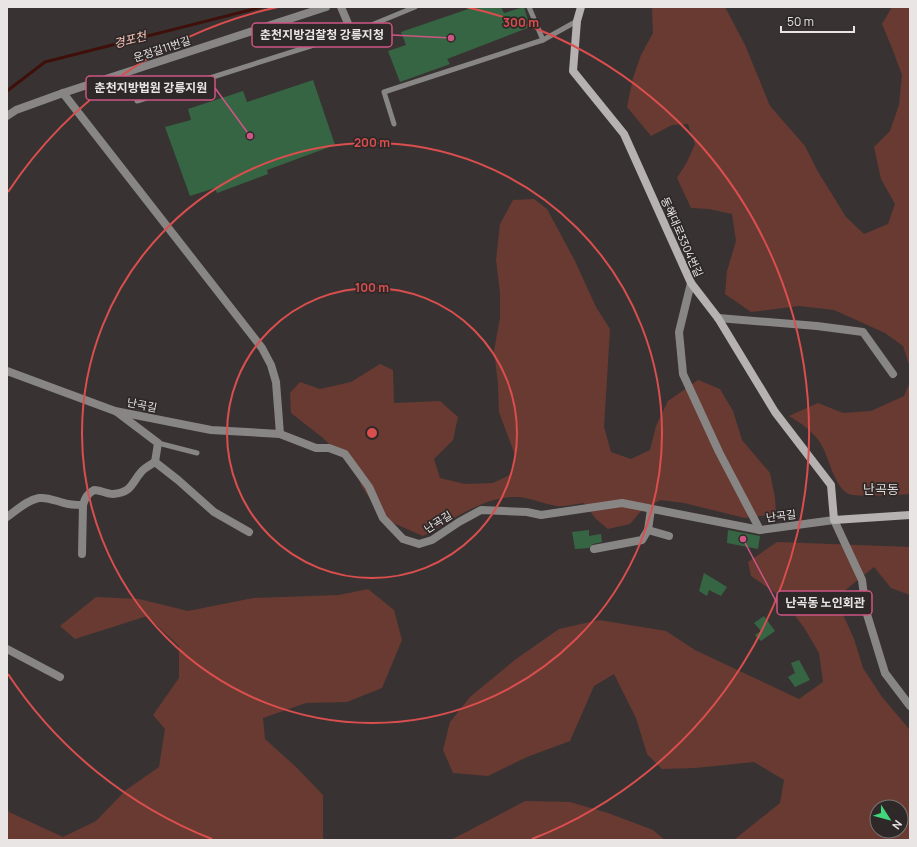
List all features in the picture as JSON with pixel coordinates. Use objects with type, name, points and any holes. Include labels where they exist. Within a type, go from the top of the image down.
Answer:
[{"type":"street","name":"운정길11번길","points":[[7,116],[16,110],[63,93],[326,7]]},
{"type":"street","name":"동해대로3304번길","points":[[581,7],[577,21],[573,71],[624,134],[691,284],[718,318],[775,412],[831,485],[834,520]]},
{"type":"street","points":[[341,9],[352,33]]},
{"type":"street","points":[[63,93],[262,348],[271,365],[276,382],[280,434]]},
{"type":"street","points":[[691,284],[679,332],[683,374],[719,452],[760,530]]},
{"type":"street","points":[[718,318],[817,326],[863,332],[893,374]]},
{"type":"street","name":"난곡길","points":[[7,371],[115,411],[211,430],[280,434],[316,448],[329,448],[345,454],[370,487],[383,518],[403,539],[418,544],[432,540],[459,522],[481,510],[527,512],[540,515],[622,503],[760,530],[834,520],[910,515]]},
{"type":"street","points":[[82,554],[84,499],[94,490],[111,494],[125,491],[131,487],[143,470],[155,462],[158,443],[115,411]]},
{"type":"street","points":[[155,462],[214,512],[249,532]]},
{"type":"street","points":[[7,517],[30,501],[40,498],[73,505],[83,505]]},
{"type":"street","points":[[594,549],[642,540],[648,530],[651,509]]},
{"type":"street","points":[[834,520],[862,580],[866,611],[886,673],[910,706]]},
{"type":"street","points":[[648,530],[668,536]]},
{"type":"street","points":[[7,649],[60,677]]},
{"type":"lane","points":[[137,101],[352,33],[415,7]]},
{"type":"lane","points":[[529,7],[543,40]]},
{"type":"lane","points":[[394,124],[384,92],[543,40],[577,21]]},
{"type":"lane","points":[[158,443],[197,453]]},
{"type":"shaded area","points":[[652,7],[725,7],[745,45],[770,106],[805,146],[817,170],[846,217],[864,234],[888,224],[895,204],[881,179],[874,147],[890,131],[899,105],[902,75],[882,24],[892,7],[910,7],[910,368],[903,346],[885,333],[834,310],[799,306],[751,312],[725,294],[727,271],[736,241],[732,214],[709,209],[691,208],[677,178],[687,162],[695,144],[688,124],[672,125],[651,136],[627,107],[633,78],[641,55],[653,33]]},
{"type":"shaded area","points":[[534,199],[547,209],[575,261],[596,307],[610,329],[604,427],[611,452],[631,459],[650,450],[656,426],[668,401],[698,380],[720,389],[733,411],[742,440],[770,473],[775,498],[776,514],[745,518],[684,503],[660,500],[640,512],[630,524],[608,529],[596,519],[584,503],[557,506],[518,497],[492,500],[469,510],[423,536],[384,519],[362,487],[355,470],[323,438],[291,413],[290,393],[300,382],[320,389],[351,382],[380,364],[393,370],[394,403],[440,401],[458,417],[453,440],[434,459],[440,478],[465,484],[493,483],[512,474],[516,458],[499,412],[498,383],[494,351],[500,318],[500,292],[496,260],[500,224],[513,200]]},
{"type":"shaded area","points":[[910,382],[910,494],[869,496],[849,494],[839,485],[818,439],[789,416],[818,403],[843,413],[871,411],[904,396]]},
{"type":"shaded area","points":[[777,542],[910,547],[910,595],[891,588],[874,567],[843,592],[841,610],[854,639],[863,668],[882,697],[910,730],[910,840],[734,840],[780,803],[784,780],[754,762],[695,768],[662,769],[647,754],[636,718],[614,674],[594,686],[570,741],[527,757],[488,776],[453,773],[443,750],[450,722],[470,697],[516,659],[559,629],[599,620],[666,631],[695,650],[799,699],[823,682],[819,653],[805,629],[781,597],[751,576],[748,562]]},
{"type":"shaded area","points":[[368,589],[394,610],[402,640],[382,688],[347,702],[306,703],[263,718],[265,739],[296,767],[323,795],[323,840],[7,840],[7,805],[9,812],[63,837],[96,821],[126,790],[159,767],[165,729],[153,715],[179,678],[179,646],[147,616],[75,639],[60,626],[96,597],[139,599],[188,611],[253,598],[339,595]]},
{"type":"shaded area","points":[[525,801],[570,802],[608,813],[653,830],[665,840],[451,840]]},
{"type":"building","points":[[474,7],[501,7],[504,13],[524,7],[530,27],[447,59],[450,64],[400,82],[388,51],[406,45],[401,32]]},
{"type":"building","points":[[313,80],[335,145],[267,170],[268,174],[217,193],[215,188],[190,196],[165,127],[191,120],[188,109],[243,91],[247,102]]},
{"type":"building","points":[[589,530],[589,536],[601,534],[602,542],[593,544],[589,548],[575,549],[572,532]]},
{"type":"building","points":[[728,530],[760,536],[758,549],[727,543]]},
{"type":"building","points":[[704,573],[727,587],[721,596],[709,590],[707,596],[699,591]]},
{"type":"building","points":[[764,616],[775,631],[761,641],[755,635],[761,631],[754,623]]},
{"type":"building","points":[[799,660],[810,680],[795,687],[788,677],[795,673],[791,663]]},
{"type":"waterway","name":"경포천","points":[[7,91],[45,62],[262,7]]},
{"type":"place","name":"춘천지방검찰청 강릉지청","points":[[451,38]]},
{"type":"place","name":"춘천지방법원 강릉지원","points":[[250,136]]},
{"type":"place","name":"난곡동 노인회관","points":[[743,539]]},
{"type":"district","name":"난곡동","points":[[881,489]]}]
